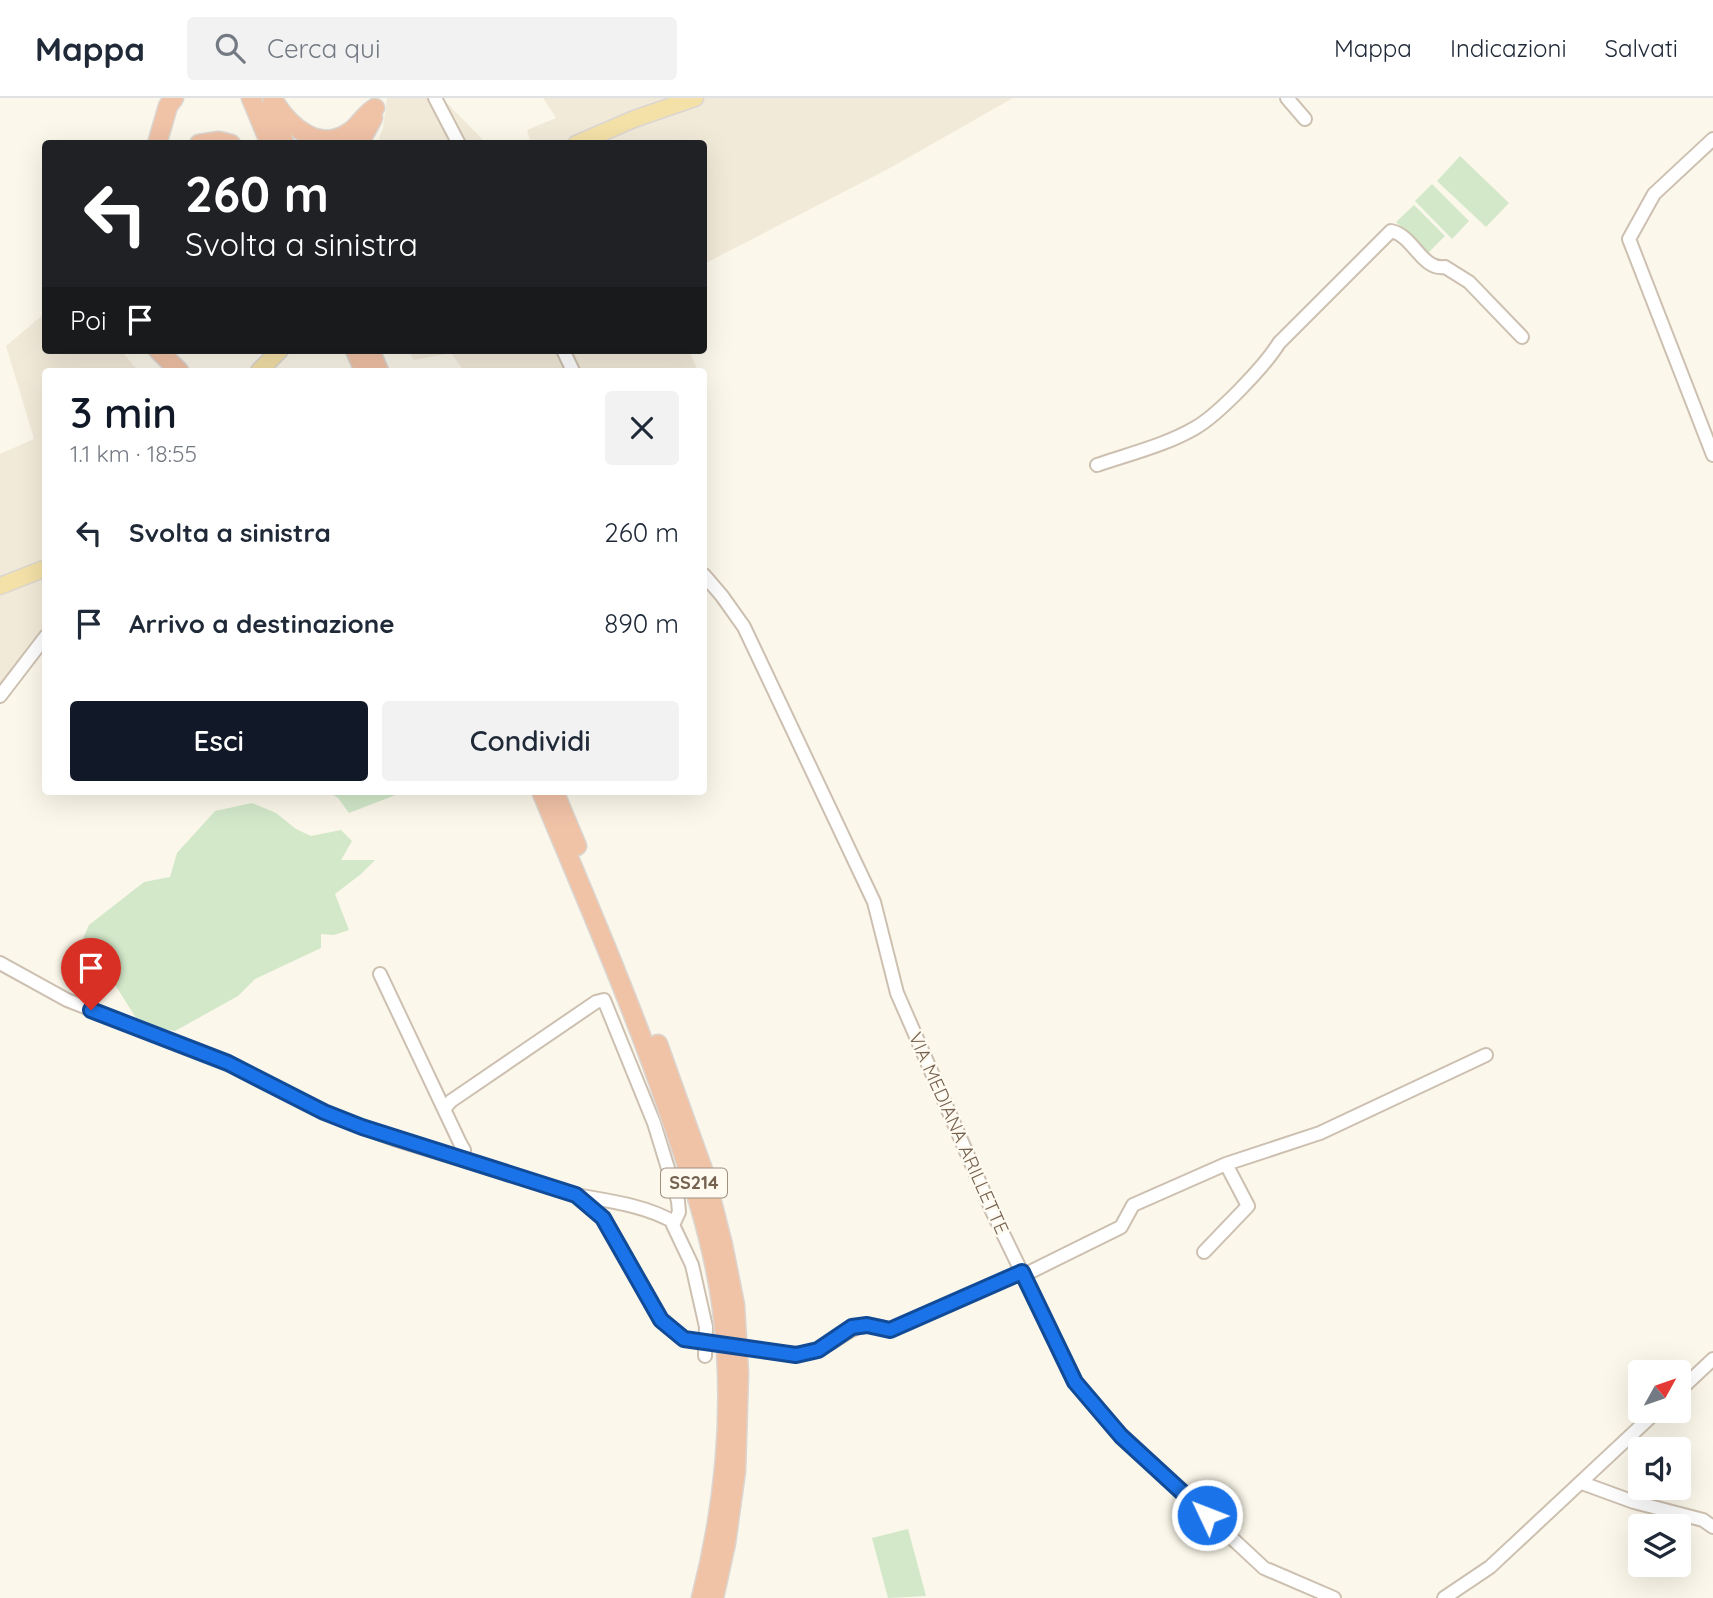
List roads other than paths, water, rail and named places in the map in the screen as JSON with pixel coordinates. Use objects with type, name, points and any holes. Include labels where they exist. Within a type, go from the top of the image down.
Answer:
[{"type":"highway","points":[[155,140],[159,98]]},
{"type":"highway","points":[[156,140],[168,106],[174,98]]},
{"type":"highway","points":[[251,98],[268,140]]},
{"type":"highway","points":[[266,98],[283,140]]},
{"type":"highway","points":[[272,98],[290,124],[301,133],[323,139],[349,133],[376,103]]},
{"type":"highway","points":[[361,140],[374,116],[376,103]]},
{"type":"highway","points":[[162,354],[176,368]]},
{"type":"highway","name":"SS214","points":[[543,795],[645,1042],[695,1185],[711,1250],[722,1310],[726,1435],[716,1532],[701,1598]]},
{"type":"highway","name":"SS214","points":[[556,795],[655,1036],[706,1178],[735,1305],[739,1373],[736,1471],[726,1543],[714,1598]]},
{"type":"main road","points":[[585,140],[634,119],[695,98]]},
{"type":"main road","points":[[262,368],[276,354]]},
{"type":"main road","points":[[0,586],[42,570]]},
{"type":"street","points":[[435,98],[457,140]]},
{"type":"street","points":[[1287,98],[1305,120]]},
{"type":"street","points":[[1713,139],[1654,194],[1629,239],[1713,456]]},
{"type":"street","points":[[1097,465],[1185,433],[1210,418],[1265,363],[1279,343],[1391,231],[1399,232],[1429,263],[1438,268],[1445,267],[1469,282],[1522,337]]},
{"type":"street","name":"VIA MEDIANA ARILLETTE","points":[[707,578],[744,627],[874,902],[897,993],[993,1213],[1075,1382],[1121,1436],[1264,1568],[1334,1598]]},
{"type":"street","points":[[0,696],[42,641]]},
{"type":"street","points":[[0,963],[67,1000],[228,1063],[324,1112],[394,1139],[576,1195],[659,1213],[674,1222]]},
{"type":"street","points":[[380,974],[464,1150],[459,1159]]},
{"type":"street","points":[[444,1109],[460,1095],[596,1002],[604,1000],[662,1146],[678,1201],[679,1212],[673,1225],[692,1265],[706,1326],[705,1356]]},
{"type":"street","points":[[576,1195],[603,1218],[661,1320],[684,1339],[796,1355],[818,1350],[852,1327],[867,1325],[890,1330],[1023,1274],[1121,1227],[1133,1205],[1226,1164],[1320,1133],[1486,1055]]},
{"type":"street","points":[[1204,1252],[1248,1206],[1226,1164]]},
{"type":"street","points":[[1691,1380],[1713,1359]]},
{"type":"street","points":[[1444,1598],[1490,1567],[1644,1423]]},
{"type":"street","points":[[1582,1483],[1634,1502],[1703,1520],[1713,1527]]}]
